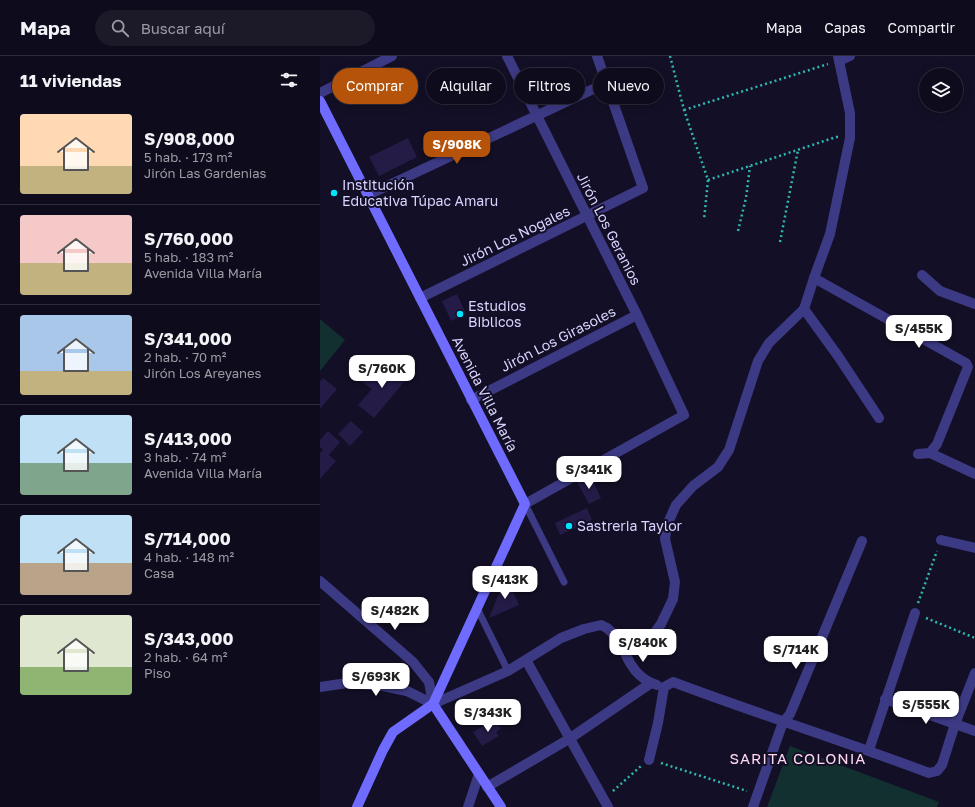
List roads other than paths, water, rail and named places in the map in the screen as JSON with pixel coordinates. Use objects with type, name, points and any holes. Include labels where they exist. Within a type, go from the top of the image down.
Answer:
[{"type":"street","points":[[320,93],[392,56]]},
{"type":"street","name":"Jirón Los Geranios","points":[[507,56],[637,315],[684,415],[525,504]]},
{"type":"street","points":[[597,56],[601,68]]},
{"type":"street","points":[[621,641],[638,642],[653,635],[661,624],[672,599],[675,582],[665,539],[667,525],[676,505],[693,486],[718,467],[729,450],[758,361],[769,343],[804,309],[830,234],[850,138],[850,113],[839,58],[850,56]]},
{"type":"street","points":[[368,196],[593,89]]},
{"type":"street","name":"Avenida Villa María","points":[[320,101],[525,504]]},
{"type":"street","name":"Jirón Los Nogales","points":[[420,298],[643,188],[613,104]]},
{"type":"street","points":[[922,275],[940,291],[975,304]]},
{"type":"street","points":[[814,278],[966,363],[971,369],[937,444],[930,453]]},
{"type":"street","points":[[804,309],[838,356],[879,418]]},
{"type":"street","name":"Jirón Los Girasoles","points":[[471,400],[637,315]]},
{"type":"street","points":[[918,454],[930,453],[975,474]]},
{"type":"street","points":[[433,704],[525,504]]},
{"type":"street","points":[[941,540],[975,548]]},
{"type":"street","points":[[753,807],[783,722],[790,714],[862,541]]},
{"type":"street","points":[[320,581],[413,662],[429,682],[433,704],[501,807]]},
{"type":"street","points":[[869,750],[915,613]]},
{"type":"street","points":[[357,807],[383,750],[393,732],[433,704],[508,671],[561,638],[584,629],[601,625],[607,628],[621,641],[628,662],[636,672],[651,683],[664,686],[673,682],[783,722],[869,750],[929,773],[937,771],[942,764],[975,673]]},
{"type":"street","points":[[526,660],[606,803]]},
{"type":"street","points":[[320,687],[347,683],[383,686],[407,691],[433,704]]},
{"type":"street","points":[[487,787],[569,738],[651,683]]},
{"type":"street","points":[[649,760],[658,723],[664,686]]},
{"type":"street","points":[[885,699],[975,731]]},
{"type":"street","points":[[468,807],[479,774]]},
{"type":"lane","points":[[525,504],[564,582]]},
{"type":"lane","points":[[477,608],[508,671]]},
{"type":"place","name":"Institución Educativa Túpac Amaru","points":[[334,193]]},
{"type":"place","name":"Estudios Biblicos","points":[[460,314]]},
{"type":"place","name":"Sastreria Taylor","points":[[569,526]]},
{"type":"district","name":"SARITA COLONIA","points":[[798,759]]}]
